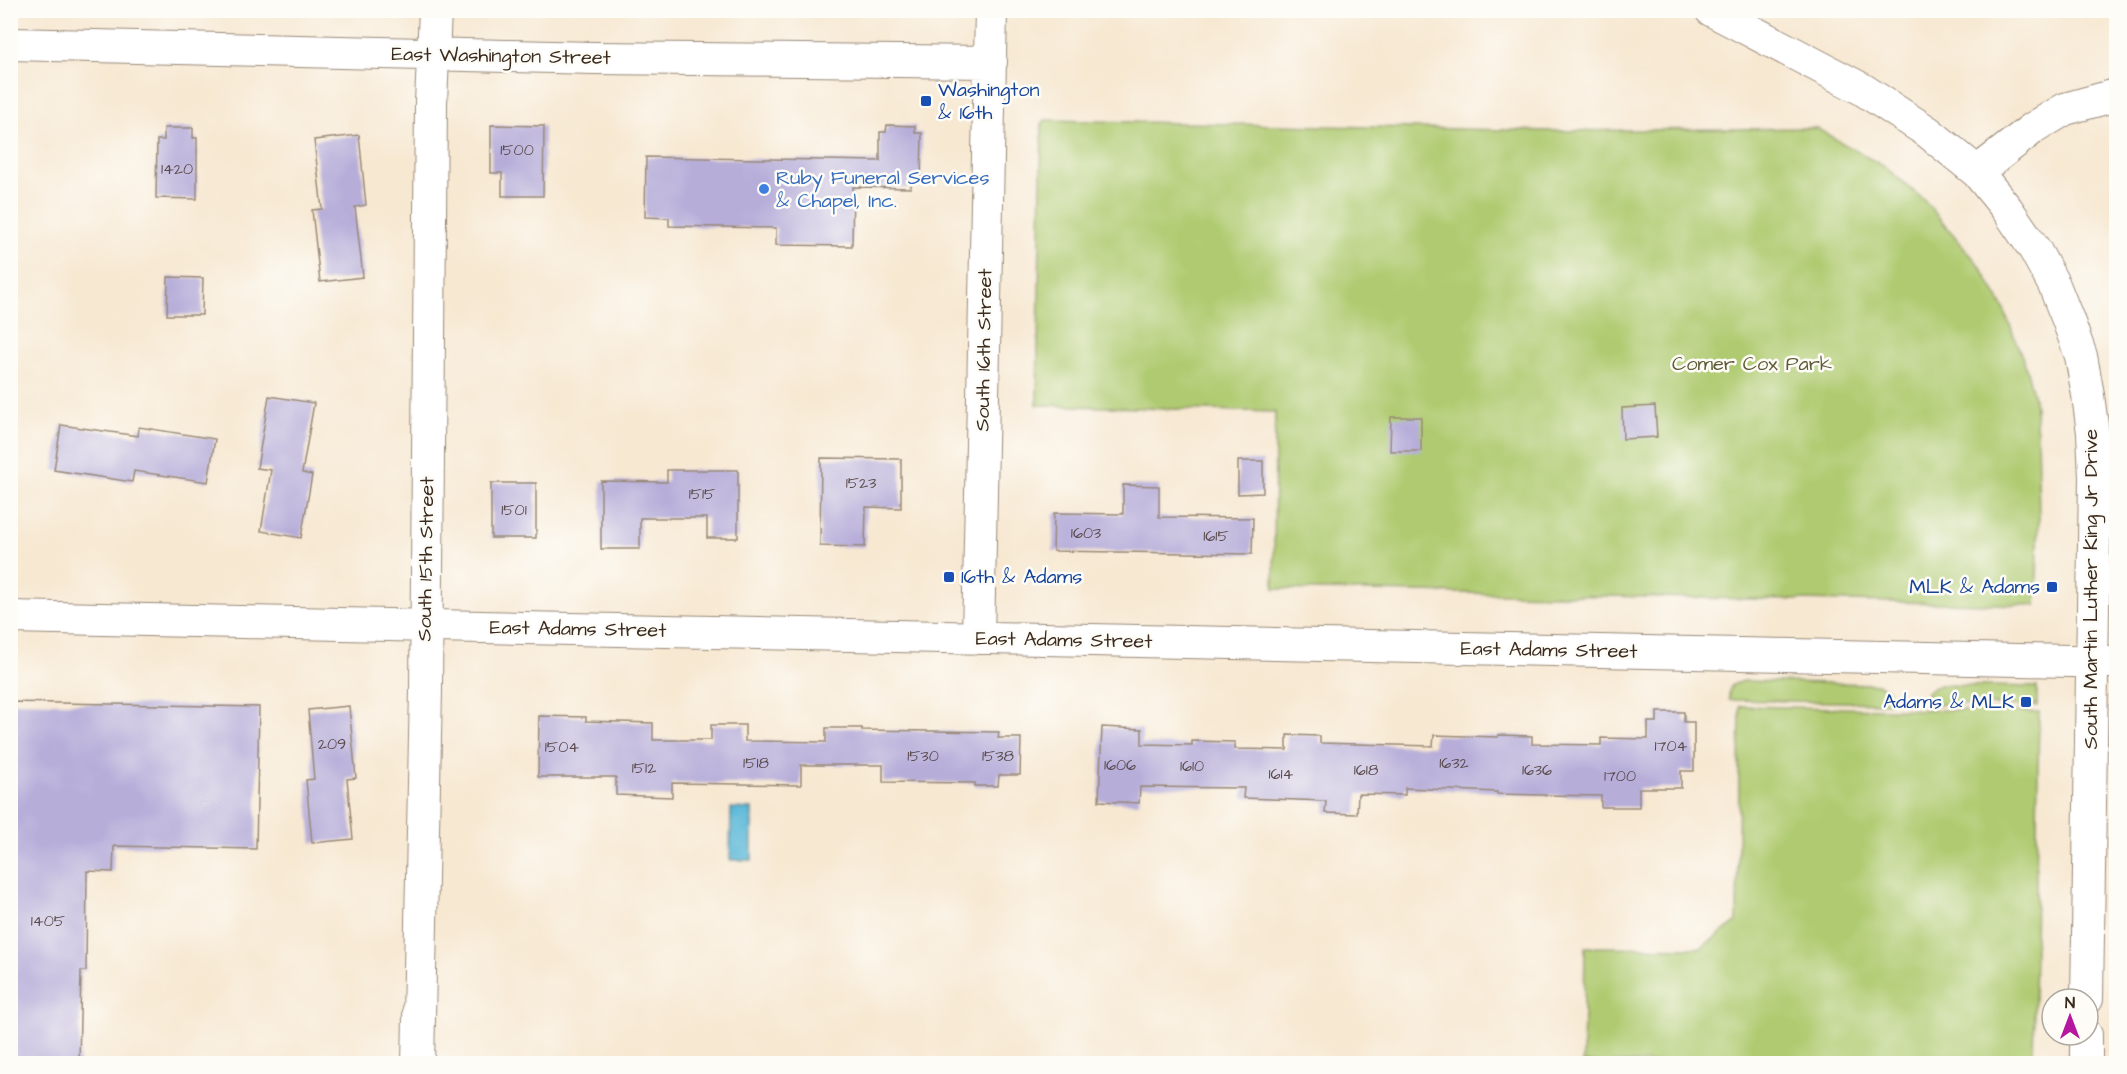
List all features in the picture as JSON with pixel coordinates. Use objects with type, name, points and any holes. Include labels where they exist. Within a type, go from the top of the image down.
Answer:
[{"type":"street","name":"South 15th Street","points":[[417,1064],[422,912],[435,10]]},
{"type":"street","name":"South 16th Street","points":[[978,638],[991,10]]},
{"type":"street","name":"South Martin Luther King Jr Drive","points":[[1711,10],[1862,89],[1928,132],[1977,172],[2007,209],[2054,285],[2081,356],[2093,433],[2105,662],[2088,987]]},
{"type":"street","name":"East Washington Street","points":[[10,44],[433,54],[991,62]]},
{"type":"street","points":[[1977,172],[2032,129],[2066,110],[2116,95]]},
{"type":"street","name":"East Adams Street","points":[[10,617],[2105,662]]},
{"type":"street","points":[[2086,1047],[2086,1064]]},
{"type":"green space","name":"Comer Cox Park","points":[[1045,120],[1551,131],[1816,128],[1885,167],[1924,200],[1980,266],[2003,307],[2026,367],[2034,398],[2039,518],[2036,605],[1274,589],[1275,412],[1037,405],[1042,124]]},
{"type":"green space","points":[[1743,681],[1877,684],[1886,688],[1889,693],[1889,703],[1729,700],[1732,685]]},
{"type":"green space","points":[[1939,685],[2037,687],[2037,706],[1925,704],[1927,692]]},
{"type":"green space","points":[[1740,706],[2039,712],[2033,1063],[1583,1063],[1585,947],[1701,948],[1737,921]]},
{"type":"water","points":[[731,808],[752,809],[752,860],[730,860]]},
{"type":"building","points":[[491,125],[544,126],[543,196],[502,196],[502,173],[491,173]]},
{"type":"building","points":[[887,125],[915,126],[915,133],[922,133],[921,181],[911,181],[911,188],[853,187],[852,246],[776,245],[776,228],[669,226],[669,218],[645,217],[646,157],[880,161],[880,132],[886,132]]},
{"type":"building","points":[[164,128],[193,128],[193,138],[197,138],[197,199],[156,198],[157,140],[164,140]]},
{"type":"building","points":[[359,135],[366,205],[355,207],[363,277],[320,282],[312,210],[322,209],[314,140]]},
{"type":"building","points":[[168,277],[203,278],[202,315],[167,315]]},
{"type":"building","points":[[269,396],[314,403],[302,473],[312,475],[301,538],[261,531],[271,470],[257,468]]},
{"type":"building","points":[[1655,406],[1657,437],[1623,439],[1622,408]]},
{"type":"building","points":[[1391,417],[1421,417],[1421,451],[1390,451]]},
{"type":"building","points":[[61,425],[138,436],[139,427],[215,439],[208,482],[134,471],[132,482],[54,470]]},
{"type":"building","points":[[821,458],[901,459],[901,508],[866,507],[865,547],[820,546]]},
{"type":"building","points":[[1238,461],[1263,461],[1263,493],[1238,494]]},
{"type":"building","points":[[667,470],[738,470],[738,538],[707,538],[707,518],[640,518],[640,549],[601,549],[601,481],[667,482]]},
{"type":"building","points":[[491,483],[536,483],[536,538],[491,538]]},
{"type":"building","points":[[1123,485],[1159,486],[1159,517],[1253,518],[1252,554],[1053,551],[1054,513],[1123,514]]},
{"type":"building","points":[[10,702],[259,707],[256,849],[114,846],[113,872],[87,871],[86,971],[81,971],[79,1064],[10,1064]]},
{"type":"building","points":[[349,706],[356,778],[347,779],[353,839],[312,843],[306,780],[314,779],[308,710]]},
{"type":"building","points":[[1657,712],[1684,712],[1684,722],[1694,722],[1694,771],[1681,771],[1681,788],[1639,788],[1639,807],[1601,807],[1601,796],[1497,794],[1497,792],[1405,788],[1405,795],[1358,794],[1357,814],[1325,813],[1326,801],[1243,798],[1244,788],[1140,787],[1139,803],[1099,801],[1102,727],[1142,729],[1142,744],[1192,745],[1192,741],[1235,742],[1235,749],[1287,750],[1287,735],[1320,736],[1320,743],[1433,746],[1434,735],[1498,737],[1498,735],[1532,736],[1532,744],[1601,745],[1601,738],[1648,739],[1648,722],[1657,722]]},
{"type":"building","points":[[539,716],[586,717],[586,721],[653,723],[653,740],[711,740],[711,725],[745,725],[745,741],[826,742],[826,728],[999,732],[998,738],[1021,738],[1020,775],[999,775],[998,786],[975,786],[975,783],[883,782],[883,765],[801,765],[801,785],[672,783],[672,797],[616,795],[616,777],[538,777]]},
{"type":"place","name":"Washington & 16th","points":[[926,101]]},
{"type":"place","name":"Ruby Funeral Services & Chapel, Inc.","points":[[764,189]]},
{"type":"place","name":"16th & Adams","points":[[949,577]]},
{"type":"place","name":"MLK & Adams","points":[[2052,587]]},
{"type":"place","name":"Adams & MLK","points":[[2026,702]]}]
